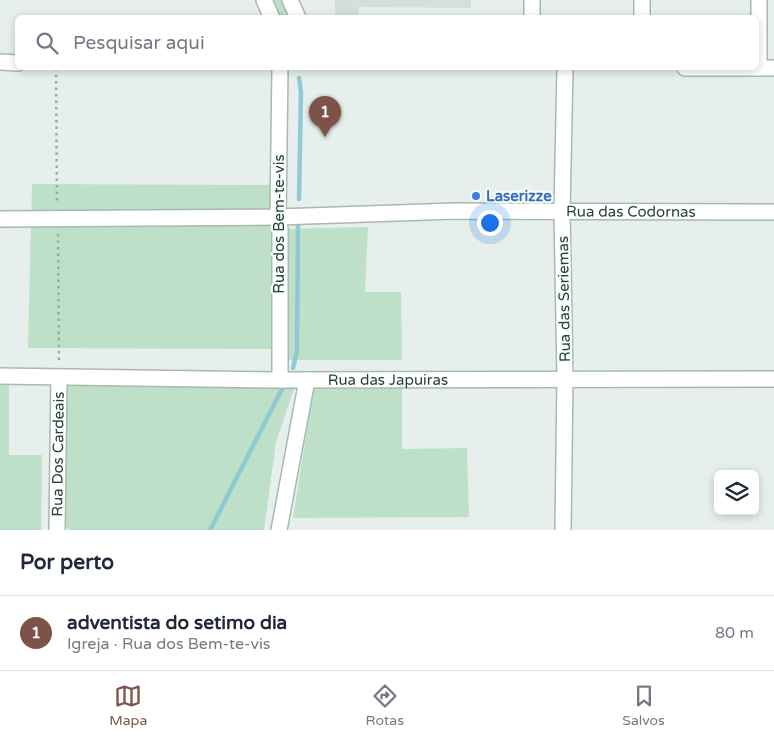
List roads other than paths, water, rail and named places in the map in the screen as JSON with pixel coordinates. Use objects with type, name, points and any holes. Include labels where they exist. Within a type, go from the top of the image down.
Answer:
[{"type":"street","points":[[264,0],[271,15]]},
{"type":"street","points":[[290,0],[297,15]]},
{"type":"street","points":[[532,0],[532,15]]},
{"type":"street","points":[[642,0],[642,15]]},
{"type":"street","points":[[759,0],[759,68],[774,68]]},
{"type":"street","points":[[0,62],[15,63]]},
{"type":"street","name":"Rua dos Bem-te-vis","points":[[280,70],[278,217],[280,229],[280,380]]},
{"type":"street","name":"Rua das Seriemas","points":[[563,530],[565,378],[562,211],[565,70]]},
{"type":"street","name":"Rua das Codornas","points":[[0,219],[278,217],[455,211],[774,212]]},
{"type":"street","name":"Rua das Japuiras","points":[[0,376],[280,380],[774,379]]},
{"type":"street","name":"Rua Dos Cardeais","points":[[57,530],[59,377]]},
{"type":"street","points":[[279,530],[307,380]]},
{"type":"waterway","points":[[299,78],[301,92],[299,199]]},
{"type":"waterway","points":[[293,368],[297,351],[298,223]]},
{"type":"waterway","points":[[210,530],[282,389]]},
{"type":"place","name":"adventista do setimo dia","points":[[325,137]]},
{"type":"place","name":"Laserizze","points":[[476,196]]}]
